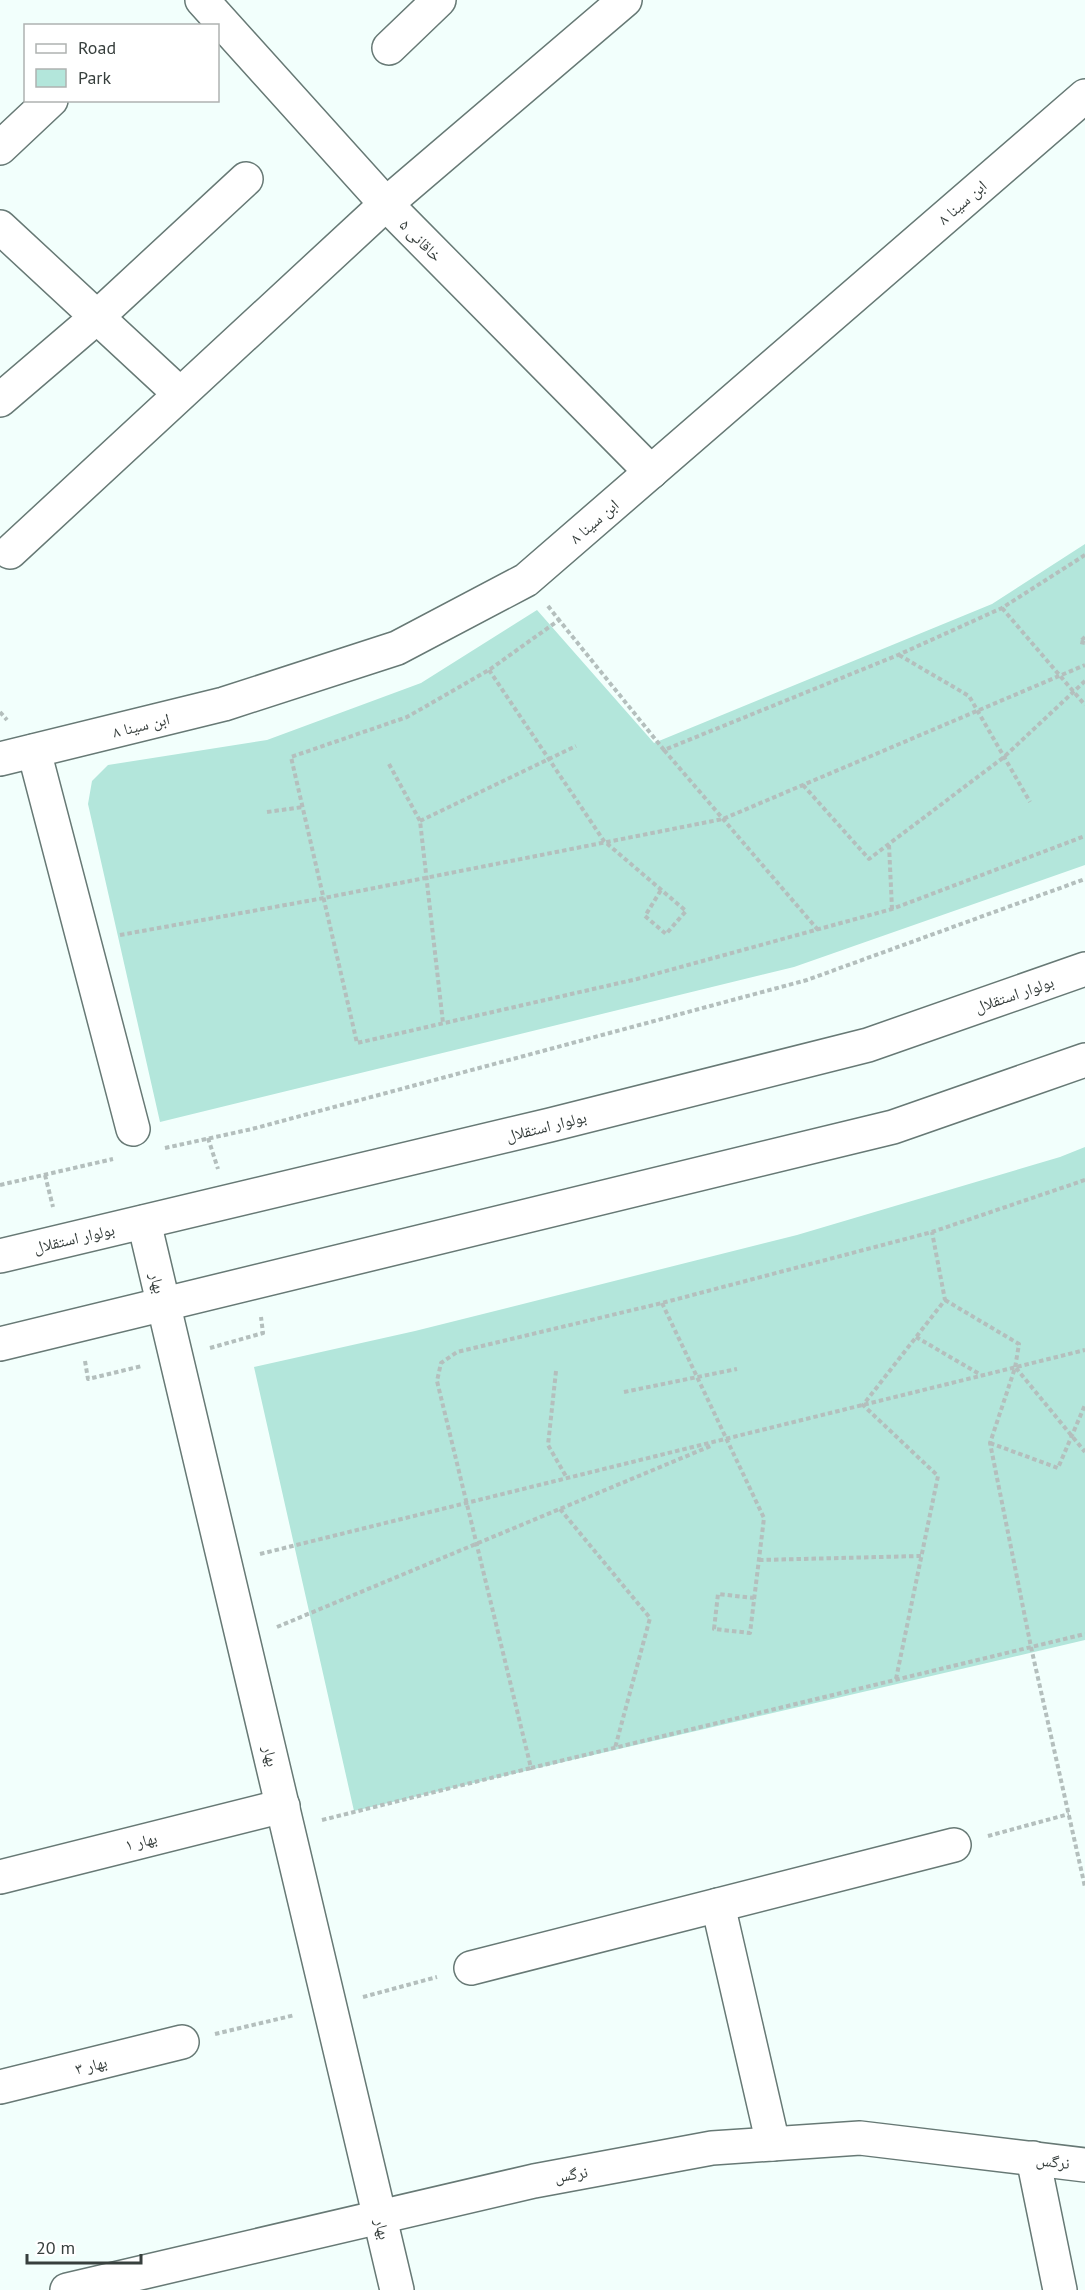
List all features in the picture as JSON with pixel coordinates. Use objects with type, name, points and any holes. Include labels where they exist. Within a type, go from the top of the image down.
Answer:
[{"type":"street","name":"خاقانی ۵","points":[[201,0],[386,204],[651,471]]},
{"type":"street","points":[[389,48],[439,0]]},
{"type":"street","points":[[10,552],[386,204],[625,0]]},
{"type":"street","name":"ابن سینا ۸","points":[[0,759],[224,704],[397,648],[526,580],[1085,96]]},
{"type":"street","points":[[0,148],[49,102]]},
{"type":"street","points":[[0,400],[97,317],[246,179]]},
{"type":"street","points":[[0,227],[180,394]]},
{"type":"street","points":[[34,751],[133,1129]]},
{"type":"street","name":"بولوار استقلال","points":[[0,1256],[550,1125],[868,1045],[1085,969]]},
{"type":"street","points":[[0,1344],[893,1127],[1085,1059]]},
{"type":"street","name":"بهار","points":[[144,1222],[398,2290]]},
{"type":"street","name":"بهار ۱","points":[[0,1877],[285,1817]]},
{"type":"street","points":[[471,1968],[954,1845]]},
{"type":"street","points":[[717,1905],[773,2144]]},
{"type":"street","name":"بهار ۳","points":[[0,2087],[182,2042]]},
{"type":"street","name":"نرگس","points":[[66,2290],[380,2215],[534,2181],[712,2148],[860,2138],[1085,2165]]},
{"type":"street","points":[[1033,2158],[1060,2290]]},
{"type":"path","points":[[664,750],[898,655],[1002,608],[1085,555]]},
{"type":"path","points":[[1002,608],[1085,705]]},
{"type":"path","points":[[818,930],[664,750],[559,620],[489,670],[407,717],[291,757],[357,1043],[637,979],[818,930],[892,909],[1085,836]]},
{"type":"path","points":[[1085,637],[1080,642],[1085,643]]},
{"type":"path","points":[[898,655],[969,696],[1030,802]]},
{"type":"path","points":[[84,941],[324,898],[723,819],[1085,665]]},
{"type":"path","points":[[489,670],[604,841],[686,911],[666,934],[645,916],[661,890]]},
{"type":"path","points":[[803,784],[869,859],[1004,757],[1085,681]]},
{"type":"path","points":[[420,821],[576,746]]},
{"type":"path","points":[[389,764],[420,821],[443,1023]]},
{"type":"path","points":[[267,812],[303,807]]},
{"type":"path","points":[[889,844],[892,909]]},
{"type":"path","points":[[162,1149],[264,1126],[807,980],[1085,879]]},
{"type":"path","points":[[0,1185],[115,1159]]},
{"type":"path","points":[[531,1768],[437,1381],[441,1363],[457,1352],[662,1303],[932,1232],[1085,1180]]},
{"type":"path","points":[[932,1232],[945,1300],[1018,1344],[1016,1368],[990,1443],[1031,1647],[1085,1887]]},
{"type":"path","points":[[863,1405],[945,1300]]},
{"type":"path","points":[[662,1303],[764,1518],[750,1633],[714,1629],[718,1594],[754,1598]]},
{"type":"path","points":[[916,1337],[982,1376]]},
{"type":"path","points":[[225,1563],[1085,1350]]},
{"type":"path","points":[[1016,1368],[1085,1452]]},
{"type":"path","points":[[624,1392],[737,1369]]},
{"type":"path","points":[[556,1371],[548,1445],[567,1478]]},
{"type":"path","points":[[863,1405],[938,1476],[896,1679]]},
{"type":"path","points":[[990,1443],[1058,1468],[1085,1405]]},
{"type":"path","points":[[243,1641],[726,1439]]},
{"type":"path","points":[[560,1509],[650,1618],[615,1748]]},
{"type":"path","points":[[759,1560],[921,1556]]},
{"type":"path","points":[[285,1817],[531,1768],[1085,1634]]},
{"type":"path","points":[[954,1845],[1069,1814]]},
{"type":"green space","points":[[1085,544],[1085,865],[794,967],[160,1122],[88,804],[92,781],[108,765],[267,740],[421,683],[537,610],[654,743],[992,604]]},
{"type":"green space","points":[[1085,1147],[1085,1640],[354,1811],[254,1367],[415,1331],[797,1235],[1060,1157]]}]
